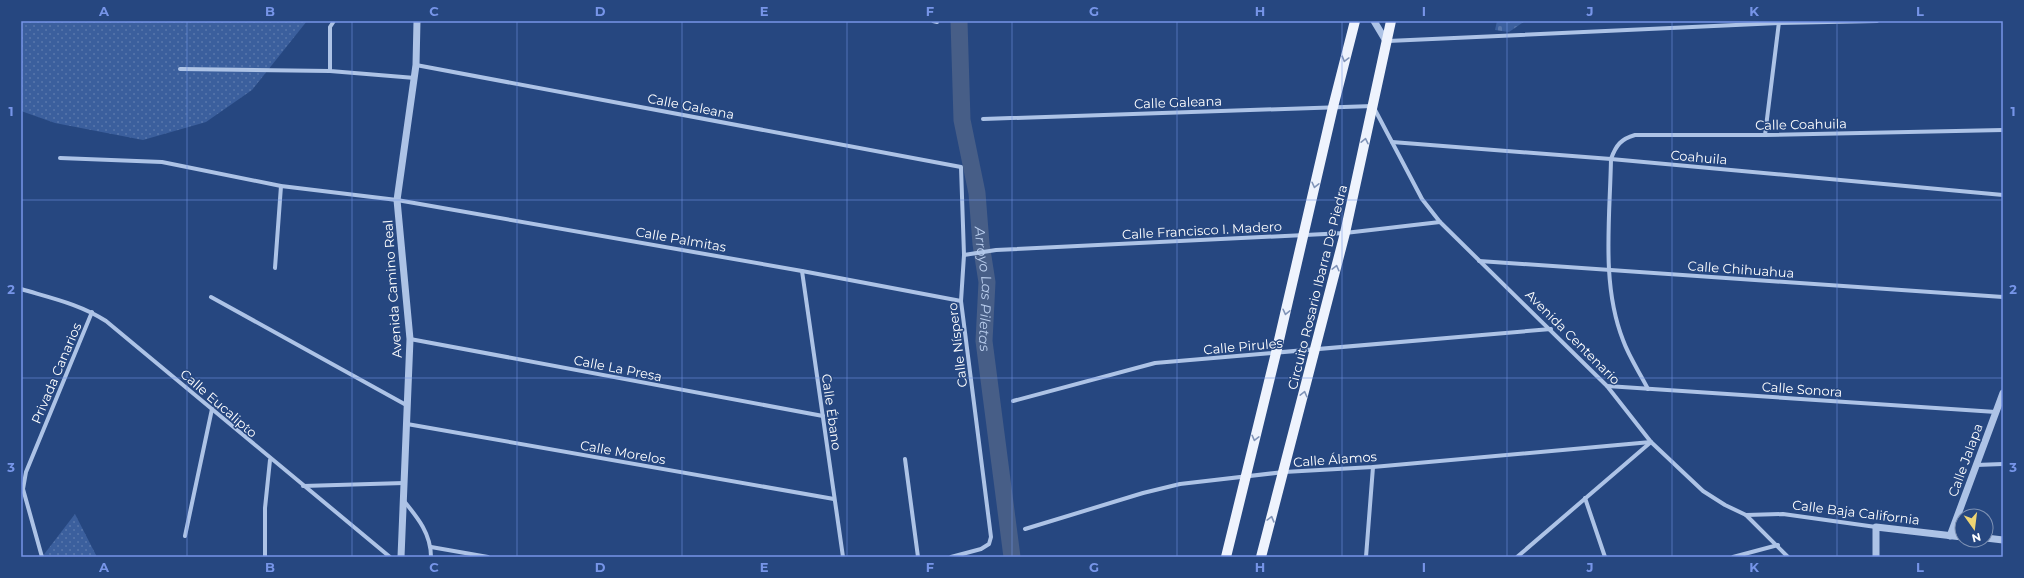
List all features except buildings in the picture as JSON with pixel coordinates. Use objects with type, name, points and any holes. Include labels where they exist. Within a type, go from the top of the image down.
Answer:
[{"type":"main road","points":[[1226,557],[1276,354],[1333,107],[1355,21]]},
{"type":"main road","name":"Circuito Rosario Ibarra De Piedra","points":[[1261,557],[1345,233],[1391,21]]},
{"type":"street","points":[[330,71],[330,27],[334,21]]},
{"type":"street","name":"Avenida Camino Real","points":[[401,557],[408,424],[410,339],[397,200],[415,78],[417,21]]},
{"type":"street","points":[[1374,21],[1386,41],[1779,22],[1877,21]]},
{"type":"street","points":[[1765,135],[1779,22]]},
{"type":"street","name":"Calle Galeana","points":[[416,65],[961,167]]},
{"type":"street","points":[[180,69],[330,71],[415,78]]},
{"type":"street","name":"Calle Galeana","points":[[983,119],[1373,106]]},
{"type":"street","name":"Avenida Centenario","points":[[1373,106],[1422,199],[1440,222],[1478,261],[1551,329],[1607,386],[1651,442],[1703,491],[1725,505],[1746,515],[1778,545],[1788,557]]},
{"type":"street","name":"Calle Coahuila","points":[[1611,159],[1615,147],[1624,138],[1635,135],[1765,135],[2003,130]]},
{"type":"street","name":"Coahuila","points":[[1392,142],[1611,159],[2003,195]]},
{"type":"street","name":"Calle Palmitas","points":[[60,158],[162,162],[281,186],[397,200],[802,271],[961,301]]},
{"type":"street","points":[[1611,159],[1609,270],[1613,304],[1623,340],[1648,389]]},
{"type":"street","name":"Calle Níspero","points":[[951,557],[981,549],[989,544],[990,537],[961,301],[964,255],[961,167]]},
{"type":"street","points":[[275,268],[281,186]]},
{"type":"street","name":"Calle Francisco I. Madero","points":[[964,255],[996,250],[1345,233],[1440,222]]},
{"type":"street","name":"Calle Chihuahua","points":[[1478,261],[2003,297]]},
{"type":"street","name":"Calle Ébano","points":[[802,271],[843,557]]},
{"type":"street","name":"Calle Eucalipto","points":[[21,289],[74,305],[92,312],[106,322],[212,409],[270,460],[390,557]]},
{"type":"street","points":[[211,297],[408,406]]},
{"type":"street","name":"Privada Canarios","points":[[42,557],[23,489],[26,472],[92,312]]},
{"type":"street","name":"Calle Pirules","points":[[1013,401],[1154,363],[1276,354],[1551,329]]},
{"type":"street","name":"Calle La Presa","points":[[410,339],[823,416]]},
{"type":"street","name":"Calle Sonora","points":[[1607,386],[1996,412]]},
{"type":"street","name":"Calle Jalapa","points":[[1950,536],[2003,393]]},
{"type":"street","points":[[185,536],[212,409]]},
{"type":"street","name":"Calle Morelos","points":[[408,424],[834,499]]},
{"type":"street","points":[[1517,557],[1651,442]]},
{"type":"street","name":"Calle Álamos","points":[[1025,528],[1143,493],[1180,484],[1284,472],[1373,467],[1651,442]]},
{"type":"street","points":[[905,459],[918,557]]},
{"type":"street","points":[[265,557],[265,508],[270,460]]},
{"type":"street","points":[[1976,465],[2003,464]]},
{"type":"street","points":[[1366,557],[1373,467]]},
{"type":"street","points":[[302,486],[405,482]]},
{"type":"street","points":[[1585,498],[1605,557]]},
{"type":"street","points":[[404,501],[425,529],[431,547],[431,557]]},
{"type":"street","name":"Calle Baja California","points":[[1746,515],[1783,514],[1954,536]]},
{"type":"street","points":[[1876,527],[1876,557]]},
{"type":"street","points":[[1733,557],[1778,545]]},
{"type":"street","points":[[431,547],[488,557]]},
{"type":"green space","points":[[21,21],[307,21],[252,90],[206,122],[143,140],[55,123],[21,111]]},
{"type":"green space","points":[[1497,21],[1525,21],[1509,32],[1495,30]]},
{"type":"green space","points":[[75,514],[97,557],[42,557]]},
{"type":"waterway","name":"Arroyo Las Piletas","points":[[959,21],[962,120],[977,193],[981,244],[987,282],[984,341],[1012,557]]}]
